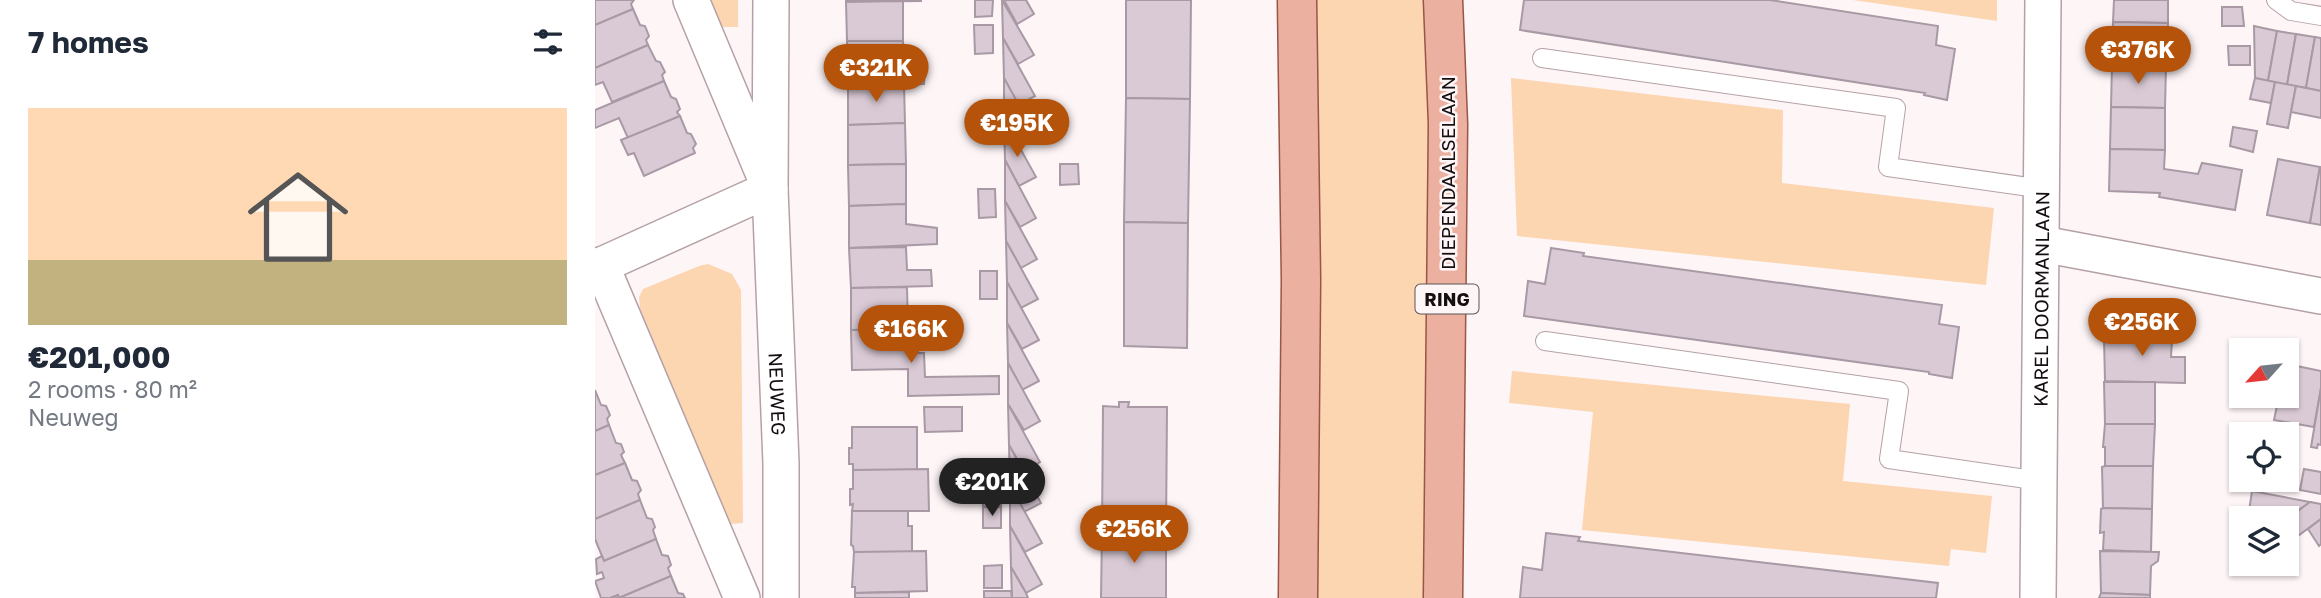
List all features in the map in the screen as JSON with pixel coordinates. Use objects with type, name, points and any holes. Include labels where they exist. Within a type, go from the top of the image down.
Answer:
[{"type":"main road","points":[[1297,0],[1301,280],[1298,598]]},
{"type":"main road","name":"DIEPENDAALSELAAN","points":[[1443,0],[1448,124],[1443,598]]},
{"type":"street","name":"NEUWEG","points":[[691,0],[770,189]]},
{"type":"street","name":"NEUWEG","points":[[771,0],[770,189],[781,463],[781,598]]},
{"type":"street","name":"KAREL DOORMANLAAN","points":[[2038,598],[2043,0]]},
{"type":"street","points":[[742,598],[598,266],[770,189]]},
{"type":"street","points":[[2042,244],[2321,296]]},
{"type":"lane","points":[[2276,0],[2291,11],[2321,16]]},
{"type":"lane","points":[[1542,58],[1896,108],[1888,167],[2043,189]]},
{"type":"lane","points":[[1545,341],[1899,391],[1889,459],[2040,481]]},
{"type":"shaded area","points":[[708,0],[738,0],[738,27],[720,27]]},
{"type":"shaded area","points":[[1310,0],[1431,0],[1430,598],[1312,598]]},
{"type":"shaded area","points":[[1853,0],[1997,0],[1997,21]]},
{"type":"shaded area","points":[[1511,78],[1783,110],[1782,183],[1994,208],[1986,285],[1517,236]]},
{"type":"shaded area","points":[[708,264],[732,274],[741,290],[743,523],[730,524],[640,309],[639,297],[643,289]]},
{"type":"shaded area","points":[[1512,371],[1850,404],[1843,481],[1992,496],[1986,553],[1951,549],[1949,566],[1582,530],[1593,412],[1509,403]]},
{"type":"building","points":[[595,0],[634,0],[631,4],[633,9],[595,25]]},
{"type":"building","points":[[921,0],[921,1],[846,2]]},
{"type":"building","points":[[975,0],[993,0],[992,16],[975,17]]},
{"type":"building","points":[[1002,0],[1034,55],[1018,64],[1003,38]]},
{"type":"building","points":[[1004,0],[1026,0],[1034,14],[1017,24]]},
{"type":"building","points":[[1126,0],[1191,0],[1190,99],[1126,98]]},
{"type":"building","points":[[1524,0],[1770,0],[1938,26],[1936,45],[1955,49],[1947,100],[1924,95],[1925,93],[1520,30]]},
{"type":"building","points":[[2114,0],[2168,0],[2168,23],[2113,22]]},
{"type":"building","points":[[903,1],[903,41],[847,41],[846,2]]},
{"type":"building","points":[[2222,7],[2242,7],[2244,26],[2222,26]]},
{"type":"building","points":[[633,9],[640,25],[645,26],[649,36],[646,40],[648,45],[595,68],[595,25]]},
{"type":"building","points":[[2113,22],[2168,23],[2166,66],[2112,64]]},
{"type":"building","points":[[974,25],[993,25],[993,53],[975,54]]},
{"type":"building","points":[[2254,26],[2277,31],[2268,81],[2255,78]]},
{"type":"building","points":[[2277,31],[2296,34],[2287,85],[2268,81]]},
{"type":"building","points":[[2296,34],[2315,37],[2306,88],[2287,85]]},
{"type":"building","points":[[2315,37],[2321,38],[2321,91],[2306,88]]},
{"type":"building","points":[[1003,38],[1035,96],[1018,105],[1004,78]]},
{"type":"building","points":[[847,41],[903,41],[904,70],[925,70],[924,84],[848,85]]},
{"type":"building","points":[[648,45],[665,72],[662,75],[664,81],[612,102],[603,82],[595,85],[595,68]]},
{"type":"building","points":[[2228,46],[2250,46],[2250,65],[2229,65]]},
{"type":"building","points":[[2112,64],[2166,66],[2165,108],[2111,107]]},
{"type":"building","points":[[1004,78],[1036,136],[1019,145],[1004,119]]},
{"type":"building","points":[[2255,78],[2275,82],[2271,103],[2250,99]]},
{"type":"building","points":[[664,81],[671,97],[676,99],[680,116],[628,138],[619,118],[595,128],[595,110]]},
{"type":"building","points":[[2275,82],[2296,86],[2288,128],[2267,124]]},
{"type":"building","points":[[904,84],[905,123],[848,125],[848,85]]},
{"type":"building","points":[[2296,86],[2321,91],[2321,118],[2291,112]]},
{"type":"building","points":[[1126,98],[1190,99],[1188,223],[1124,222]]},
{"type":"building","points":[[977,107],[994,107],[995,135],[977,136]]},
{"type":"building","points":[[2111,107],[2165,108],[2165,150],[2110,149]]},
{"type":"building","points":[[680,116],[687,133],[691,134],[696,144],[693,148],[695,153],[644,176],[634,153],[628,155],[621,140]]},
{"type":"building","points":[[1004,119],[1036,177],[1019,186],[1005,160]]},
{"type":"building","points":[[905,123],[906,164],[848,165],[848,125]]},
{"type":"building","points":[[2233,127],[2257,131],[2253,152],[2230,146]]},
{"type":"building","points":[[2110,149],[2165,150],[2164,169],[2198,174],[2202,163],[2242,170],[2235,210],[2159,197],[2160,193],[2109,191]]},
{"type":"building","points":[[2278,159],[2320,167],[2310,223],[2267,215]]},
{"type":"building","points":[[1005,160],[1036,218],[1020,227],[1005,201]]},
{"type":"building","points":[[906,164],[906,204],[849,206],[848,165]]},
{"type":"building","points":[[1060,164],[1078,164],[1079,184],[1060,185]]},
{"type":"building","points":[[2321,167],[2321,225],[2310,223]]},
{"type":"building","points":[[978,189],[995,189],[996,217],[979,218]]},
{"type":"building","points":[[1005,201],[1037,259],[1021,268],[1006,241]]},
{"type":"building","points":[[906,204],[906,224],[937,228],[937,244],[849,248],[849,206]]},
{"type":"building","points":[[1124,222],[1188,223],[1187,348],[1124,346]]},
{"type":"building","points":[[1006,241],[1038,299],[1021,308],[1007,282]]},
{"type":"building","points":[[906,247],[907,270],[931,270],[932,286],[851,288],[849,248]]},
{"type":"building","points":[[1551,248],[1584,253],[1583,256],[1942,305],[1939,324],[1959,327],[1952,378],[1929,372],[1524,316],[1528,281],[1545,284]]},
{"type":"building","points":[[980,271],[997,271],[997,299],[980,299]]},
{"type":"building","points":[[1007,282],[1039,340],[1022,349],[1007,323]]},
{"type":"building","points":[[907,287],[908,329],[851,330],[851,288]]},
{"type":"building","points":[[1007,323],[1039,381],[1022,390],[1008,363]]},
{"type":"building","points":[[2114,326],[2140,326],[2139,340],[2157,340],[2157,332],[2175,332],[2171,357],[2185,357],[2185,383],[2105,381],[2104,338],[2114,339]]},
{"type":"building","points":[[908,329],[908,353],[924,353],[925,377],[999,376],[999,394],[908,396],[908,369],[852,370],[851,330]]},
{"type":"building","points":[[1008,363],[1040,421],[1024,430],[1008,404]]},
{"type":"building","points":[[2299,366],[2321,371],[2321,388],[2314,427],[2299,424],[2299,422],[2274,420],[2276,408],[2299,408]]},
{"type":"building","points":[[2104,382],[2155,382],[2155,424],[2105,424]]},
{"type":"building","points":[[2321,388],[2321,445],[2318,444],[2317,448],[2311,447]]},
{"type":"building","points":[[595,390],[601,405],[606,406],[610,415],[607,419],[609,425],[595,431]]},
{"type":"building","points":[[1119,402],[1129,402],[1128,407],[1167,407],[1166,533],[1102,532],[1103,406],[1119,407]]},
{"type":"building","points":[[1008,404],[1040,462],[1024,471],[1009,445]]},
{"type":"building","points":[[924,407],[962,407],[962,431],[925,432]]},
{"type":"building","points":[[2105,424],[2155,424],[2153,466],[2105,466]]},
{"type":"building","points":[[609,425],[616,443],[621,444],[624,452],[621,455],[625,463],[595,475],[595,431]]},
{"type":"building","points":[[852,427],[917,427],[917,470],[853,470],[853,464],[849,464]]},
{"type":"building","points":[[1009,445],[1041,503],[1024,512],[1010,485]]},
{"type":"building","points":[[625,463],[632,480],[637,481],[641,490],[638,494],[640,500],[595,519],[595,475]]},
{"type":"building","points":[[2153,466],[2152,509],[2103,508],[2102,467]]},
{"type":"building","points":[[928,469],[929,511],[852,511],[850,489],[853,489],[853,470]]},
{"type":"building","points":[[2304,469],[2321,472],[2321,494],[2300,490]]},
{"type":"building","points":[[1010,485],[1042,543],[1025,552],[1010,526]]},
{"type":"building","points":[[983,487],[1001,487],[1001,507],[983,507]]},
{"type":"building","points":[[2252,492],[2310,502],[2299,510],[2299,506],[2250,506]]},
{"type":"building","points":[[640,500],[647,518],[652,519],[656,539],[604,561],[595,539],[595,519]]},
{"type":"building","points":[[2310,502],[2321,504],[2321,519],[2299,535],[2299,510]]},
{"type":"building","points":[[983,507],[1001,507],[1001,528],[983,528]]},
{"type":"building","points":[[2103,508],[2152,509],[2151,552],[2103,550],[2104,532],[2100,533]]},
{"type":"building","points":[[852,511],[908,511],[908,526],[912,526],[912,552],[854,552],[851,545]]},
{"type":"building","points":[[2321,519],[2321,544],[2319,546],[2308,529]]},
{"type":"building","points":[[1010,526],[1042,584],[1026,593],[1011,567]]},
{"type":"building","points":[[1102,532],[1166,533],[1166,598],[1101,598]]},
{"type":"building","points":[[1546,533],[1580,537],[1578,541],[1938,583],[1936,598],[1520,598],[1523,567],[1542,570]]},
{"type":"building","points":[[656,539],[662,555],[668,556],[671,576],[619,598],[618,595],[601,598],[595,581],[604,578],[602,572],[597,574],[596,559],[602,556],[604,561]]},
{"type":"building","points":[[926,551],[927,591],[855,593],[855,587],[852,587],[854,552]]},
{"type":"building","points":[[2100,551],[2159,552],[2158,561],[2151,566],[2150,595],[2101,593]]},
{"type":"building","points":[[1002,565],[1002,588],[984,588],[984,566]]},
{"type":"building","points":[[1011,567],[1026,593],[1028,598],[1012,598]]},
{"type":"building","points":[[671,576],[678,593],[685,598],[619,598]]},
{"type":"building","points":[[984,591],[1011,591],[1012,598],[984,598]]},
{"type":"building","points":[[909,592],[909,598],[855,598],[855,593]]},
{"type":"building","points":[[2101,593],[2150,595],[2150,598],[2099,598]]}]
